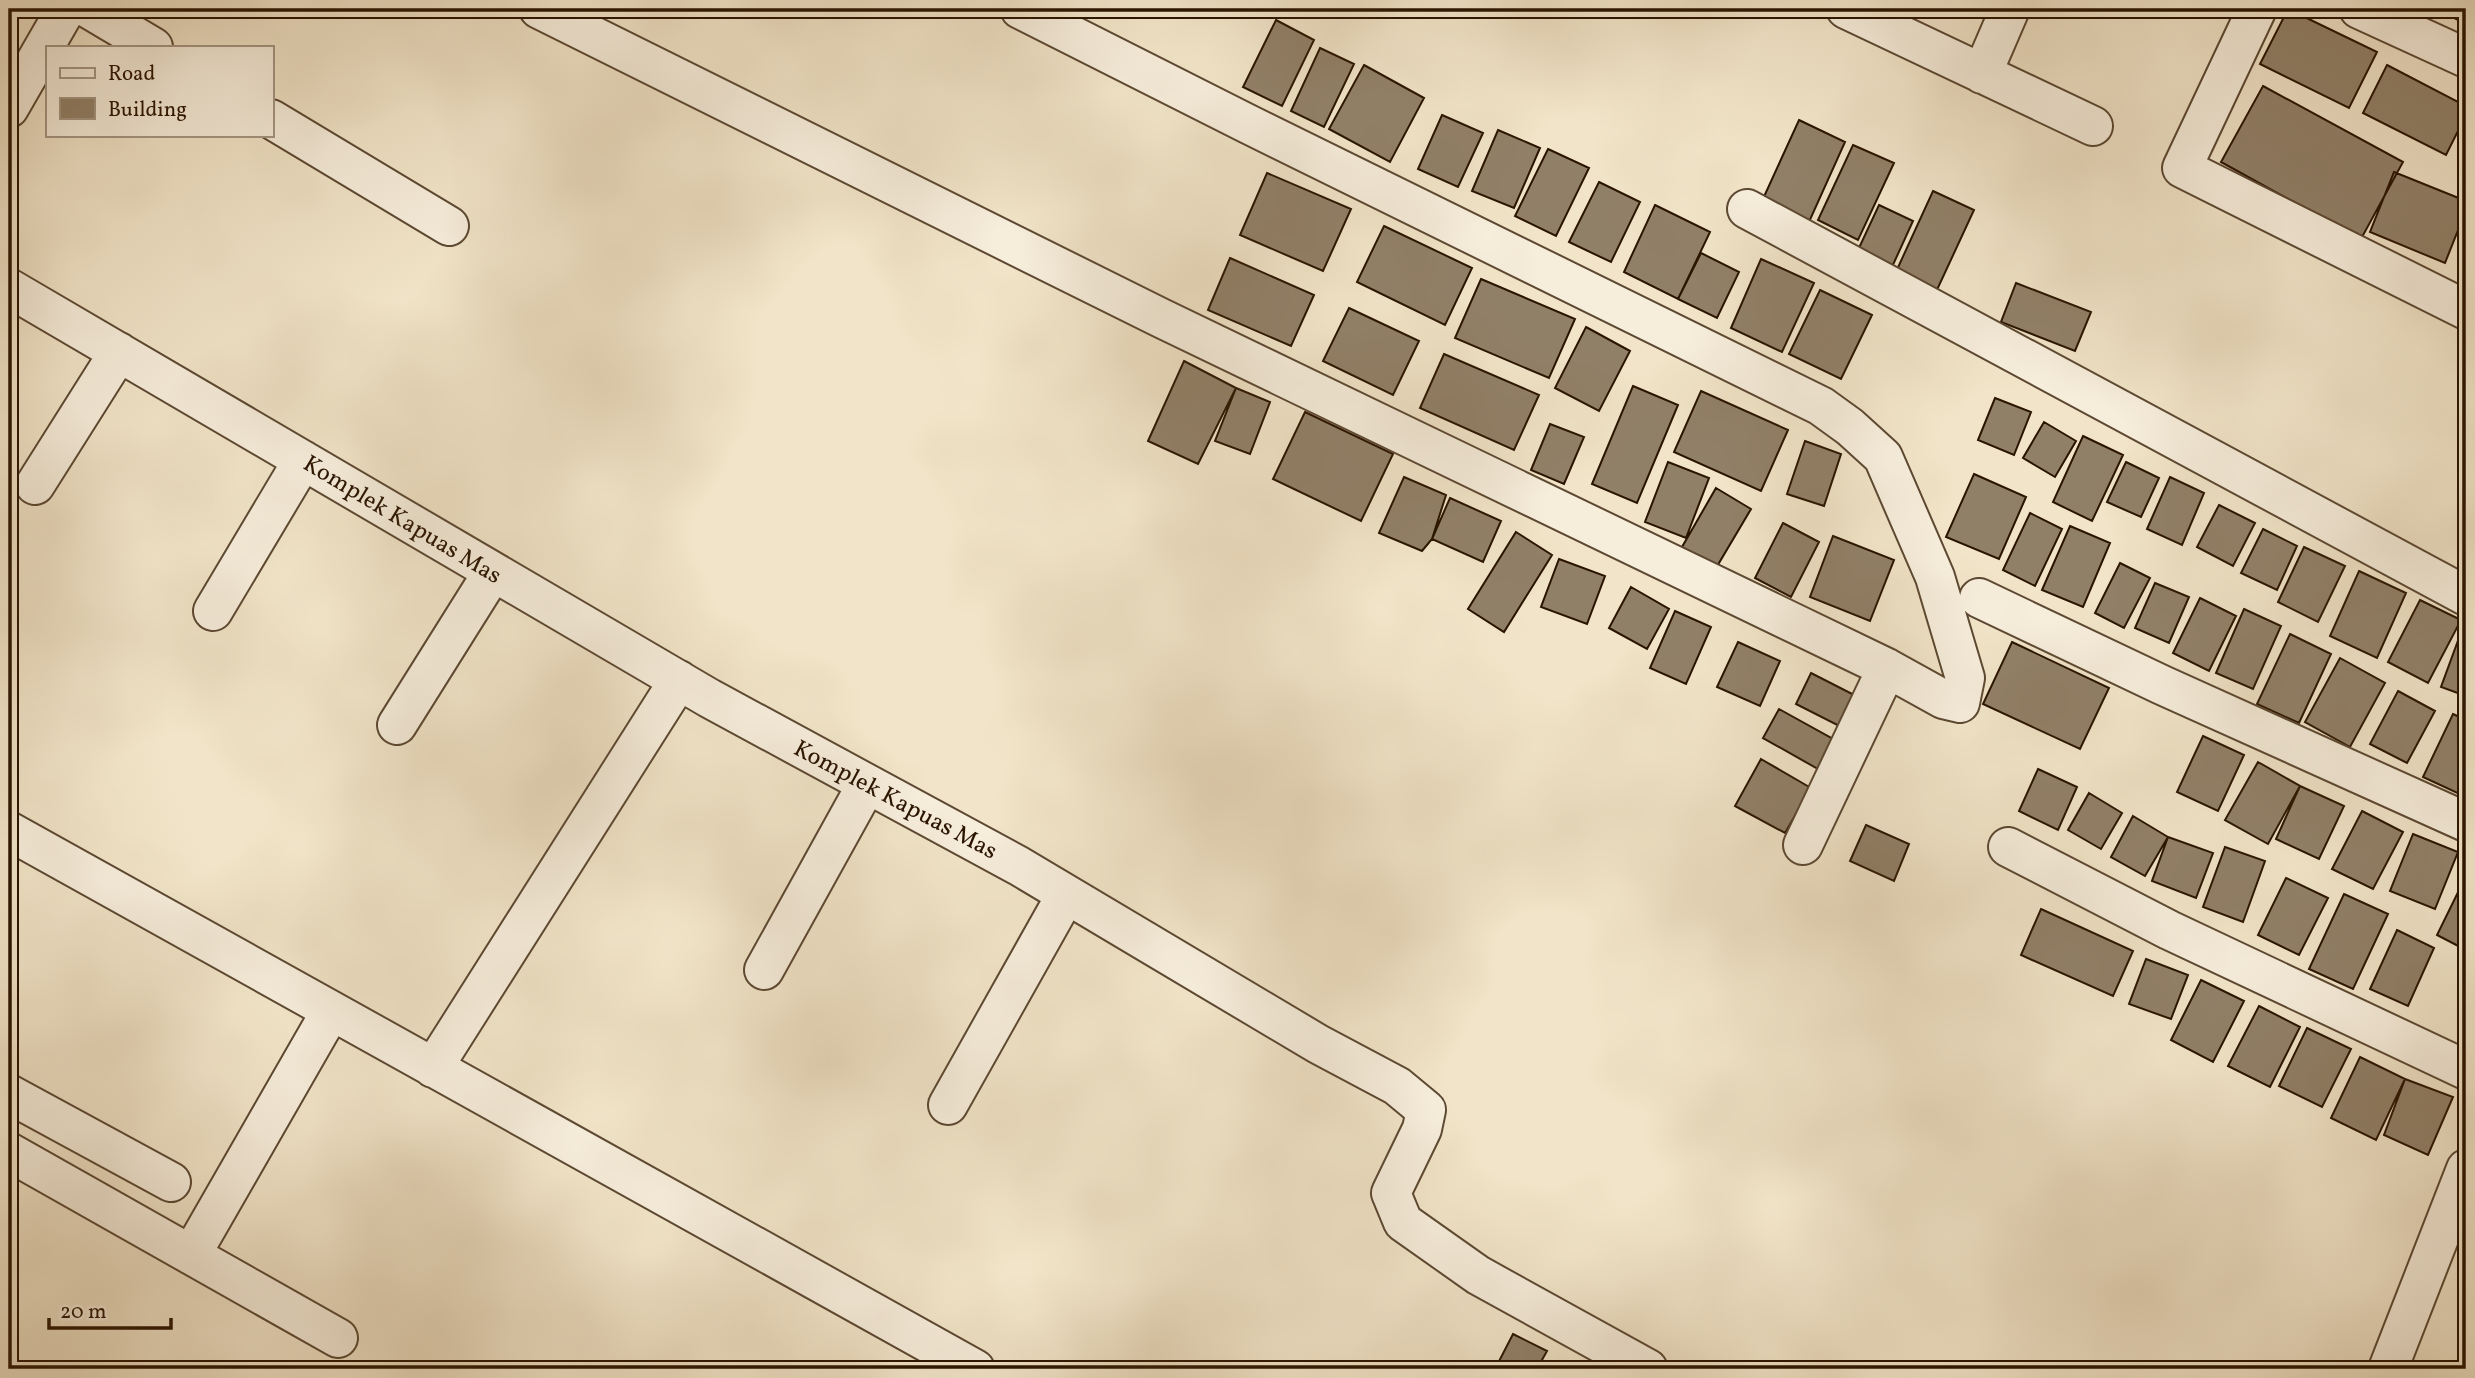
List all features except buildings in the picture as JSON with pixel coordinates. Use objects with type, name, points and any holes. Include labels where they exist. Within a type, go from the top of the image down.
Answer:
[{"type":"street","points":[[13,100],[66,9]]},
{"type":"street","points":[[89,9],[151,46]]},
{"type":"street","points":[[539,9],[1161,318],[1887,668],[1943,699],[1960,703],[1965,678],[1935,577],[1883,457],[1850,427],[1821,406],[1020,9]]},
{"type":"street","points":[[1846,9],[2093,127]]},
{"type":"street","points":[[1982,74],[2010,9]]},
{"type":"street","points":[[2257,9],[2182,168],[2466,310]]},
{"type":"street","points":[[2359,9],[2466,58]]},
{"type":"street","points":[[273,119],[449,226]]},
{"type":"street","points":[[1747,209],[2466,596]]},
{"type":"street","name":"Komplek Kapuas Mas","points":[[9,288],[680,680],[1019,866],[1318,1044],[1397,1086],[1426,1110],[1422,1129],[1391,1193],[1402,1222],[1478,1275],[1648,1369]]},
{"type":"street","points":[[35,485],[119,352]]},
{"type":"street","points":[[213,611],[303,460]]},
{"type":"street","points":[[397,724],[493,572]]},
{"type":"street","points":[[1979,598],[2162,685],[2466,822]]},
{"type":"street","points":[[1803,845],[1887,668]]},
{"type":"street","points":[[433,1068],[680,680]]},
{"type":"street","points":[[764,970],[867,784]]},
{"type":"street","points":[[9,831],[975,1369]]},
{"type":"street","points":[[2008,848],[2169,930],[2466,1070]]},
{"type":"street","points":[[947,1105],[1066,895]]},
{"type":"street","points":[[191,1255],[331,1011]]},
{"type":"street","points":[[9,1094],[171,1182]]},
{"type":"street","points":[[9,1152],[338,1338]]},
{"type":"street","points":[[2388,1369],[2466,1169]]}]
